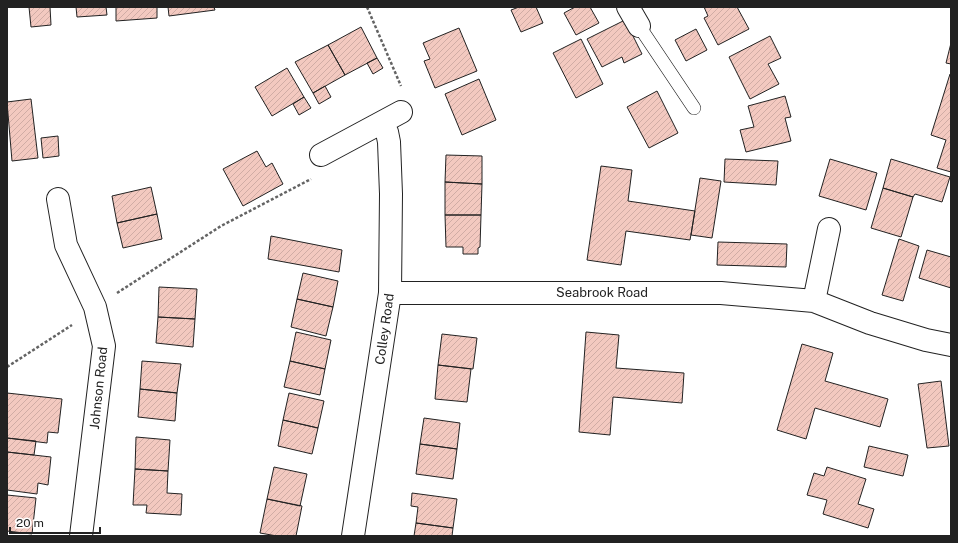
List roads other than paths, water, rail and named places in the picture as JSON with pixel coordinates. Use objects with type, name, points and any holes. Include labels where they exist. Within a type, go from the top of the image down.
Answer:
[{"type":"street","points":[[628,7],[639,26]]},
{"type":"street","points":[[321,155],[401,112]]},
{"type":"street","name":"Colley Road","points":[[352,536],[390,293],[391,194],[389,142],[387,132],[381,123]]},
{"type":"street","name":"Johnson Road","points":[[58,198],[66,245],[95,307],[104,346],[81,536]]},
{"type":"street","points":[[814,301],[829,228]]},
{"type":"street","name":"Seabrook Road","points":[[390,293],[721,293],[814,301],[870,323],[926,340],[951,345]]},
{"type":"lane","points":[[639,26],[694,108]]}]
